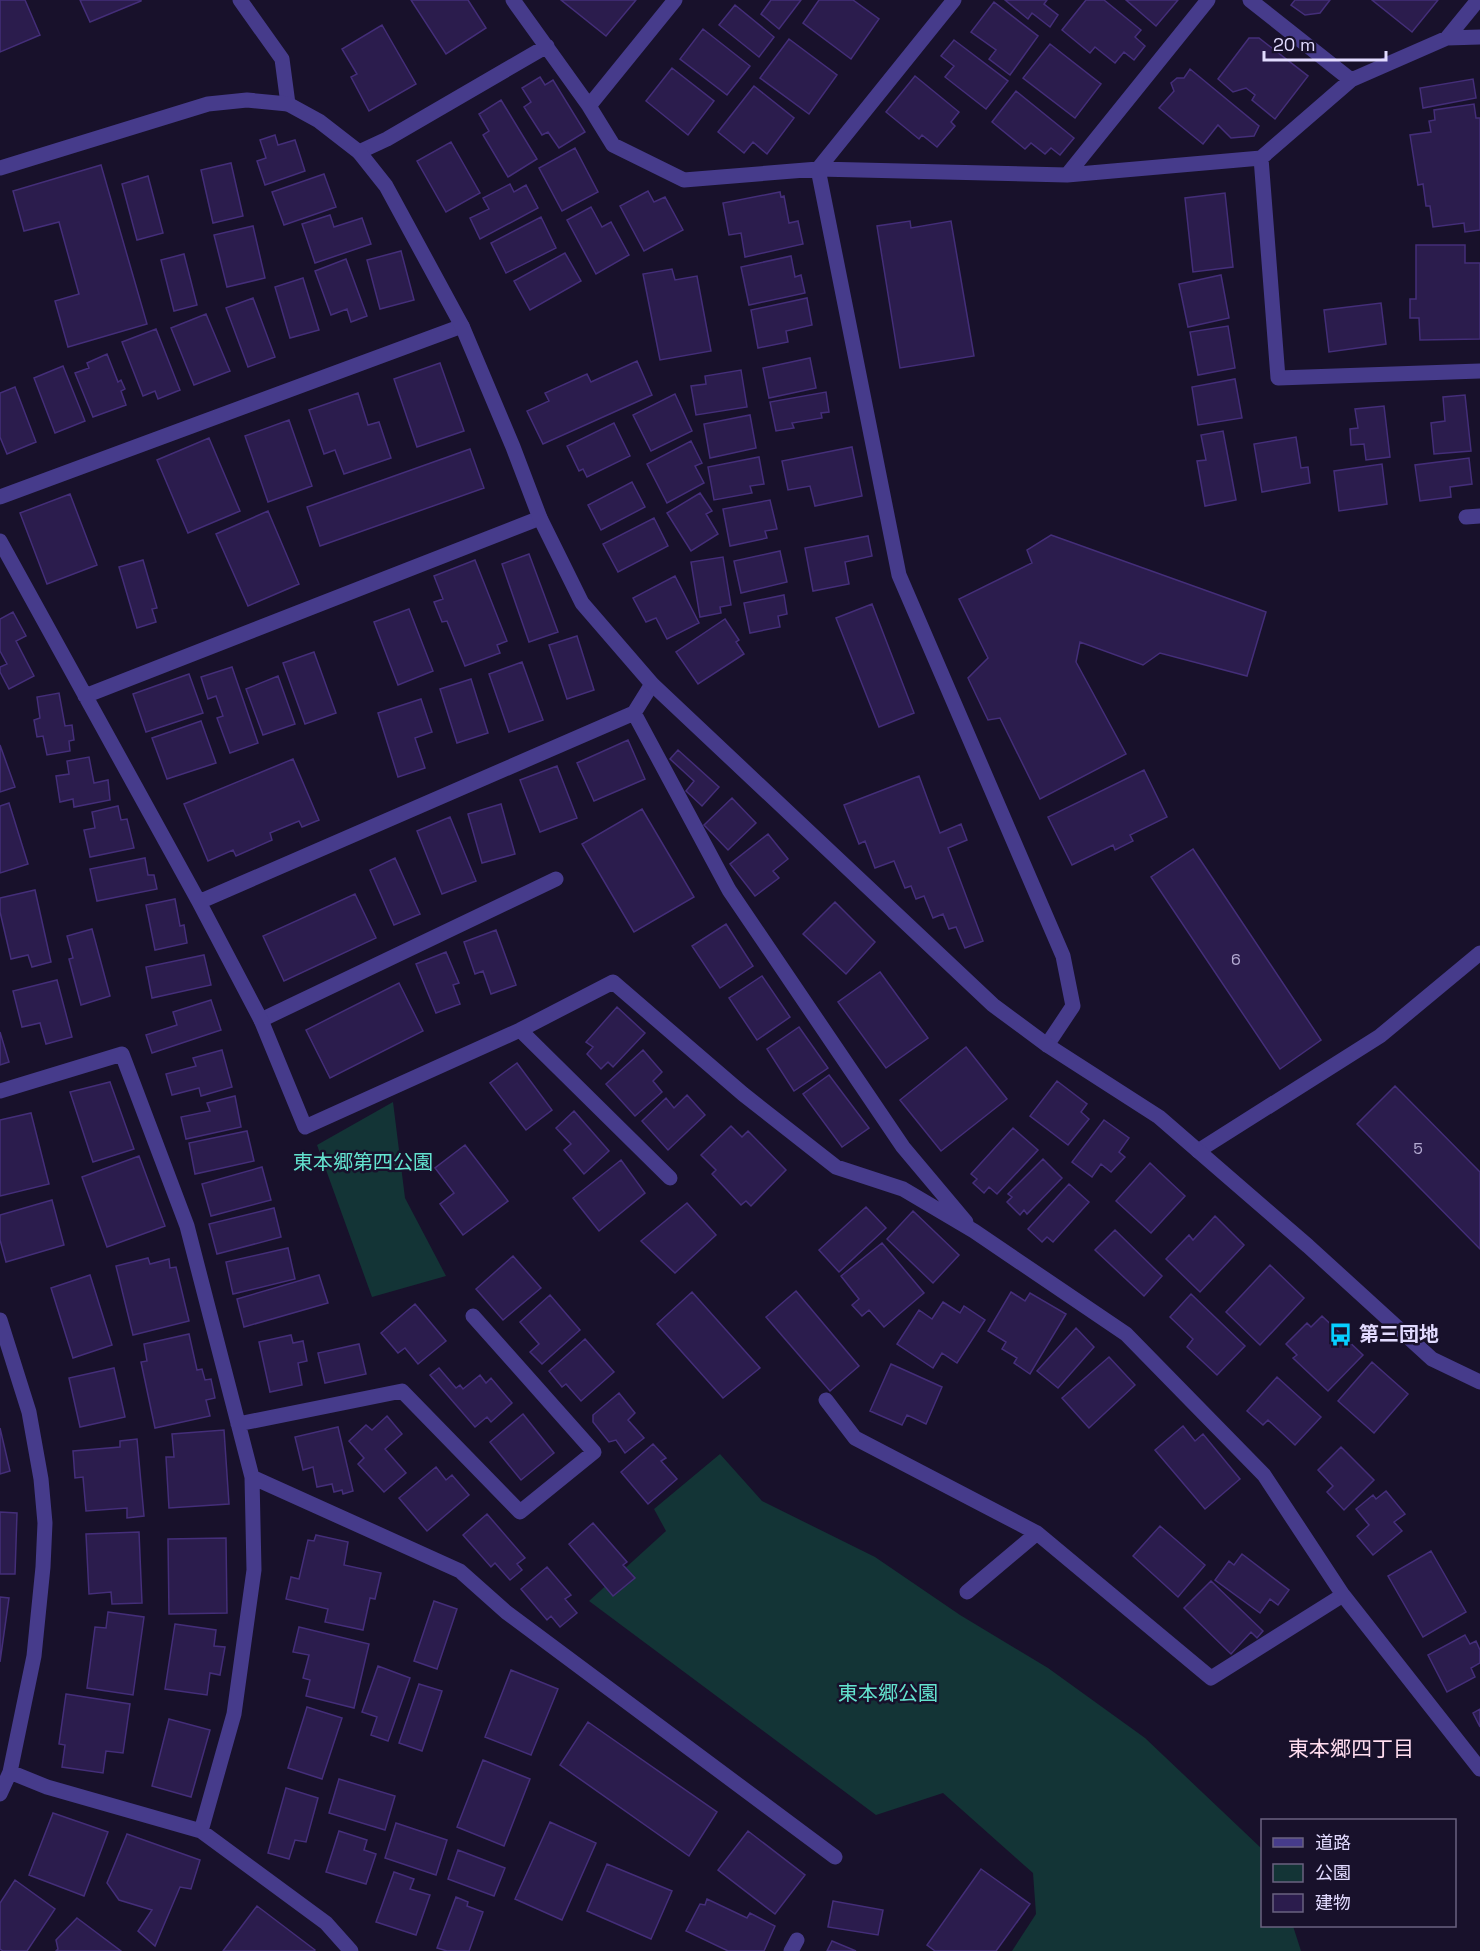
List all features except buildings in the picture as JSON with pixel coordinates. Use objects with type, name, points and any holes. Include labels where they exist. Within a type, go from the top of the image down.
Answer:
[{"type":"street","points":[[240,0],[282,59],[288,104]]},
{"type":"street","points":[[513,0],[589,106],[613,145],[684,180],[819,169],[1067,175],[1261,158],[1351,80],[1447,38],[1480,37]]},
{"type":"street","points":[[589,106],[675,0]]},
{"type":"street","points":[[954,0],[819,169],[899,575],[1063,956],[1073,1006],[1047,1045]]},
{"type":"street","points":[[1067,175],[1208,0]]},
{"type":"street","points":[[1250,0],[1351,80]]},
{"type":"street","points":[[1447,38],[1478,0]]},
{"type":"street","points":[[360,152],[387,139],[547,46]]},
{"type":"street","points":[[0,168],[208,104],[248,100],[288,104],[319,121],[360,152],[386,186],[462,326],[540,518],[582,603],[652,684],[993,1005],[1047,1045],[1159,1117],[1308,1246],[1432,1359],[1480,1382]]},
{"type":"street","points":[[1261,158],[1278,378],[1480,371]]},
{"type":"street","points":[[0,497],[462,326]]},
{"type":"street","points":[[85,696],[540,518]]},
{"type":"street","points":[[0,541],[199,902],[261,1020],[305,1127],[520,1030],[613,982],[743,1094],[836,1167],[903,1189],[974,1231],[1126,1334],[1264,1475],[1343,1595],[1480,1769]]},
{"type":"street","points":[[199,902],[634,713],[652,684]]},
{"type":"street","points":[[634,713],[729,890],[903,1147],[974,1231]]},
{"type":"street","points":[[261,1020],[556,879]]},
{"type":"street","points":[[1198,1151],[1380,1036],[1480,953]]},
{"type":"street","points":[[520,1030],[670,1178]]},
{"type":"street","points":[[0,1091],[122,1054],[187,1227],[252,1477],[254,1570],[234,1714],[201,1831]]},
{"type":"street","points":[[238,1424],[402,1391],[520,1512],[594,1452],[473,1316]]},
{"type":"street","points":[[0,1320],[29,1412],[41,1479],[45,1523],[43,1567],[33,1656],[10,1772],[0,1794]]},
{"type":"street","points":[[826,1400],[855,1438],[1037,1533],[1210,1678],[1343,1595]]},
{"type":"street","points":[[252,1477],[460,1571],[506,1612],[835,1857]]},
{"type":"street","points":[[967,1592],[1037,1533]]},
{"type":"street","points":[[10,1772],[47,1787],[201,1831],[326,1923],[351,1951]]},
{"type":"green space","name":"東本郷第四公園","points":[[393,1102],[405,1198],[446,1276],[372,1297],[317,1145]]},
{"type":"green space","name":"東本郷公園","points":[[720,1454],[762,1501],[875,1557],[960,1615],[1048,1668],[1145,1738],[1261,1848],[1261,1927],[1293,1927],[1301,1951],[1012,1951],[1036,1914],[1033,1873],[943,1793],[876,1815],[589,1601],[666,1531],[654,1509]]},
{"type":"place","name":"第三団地","points":[[1341,1334]]},
{"type":"district","name":"東本郷四丁目","points":[[1351,1749]]}]
